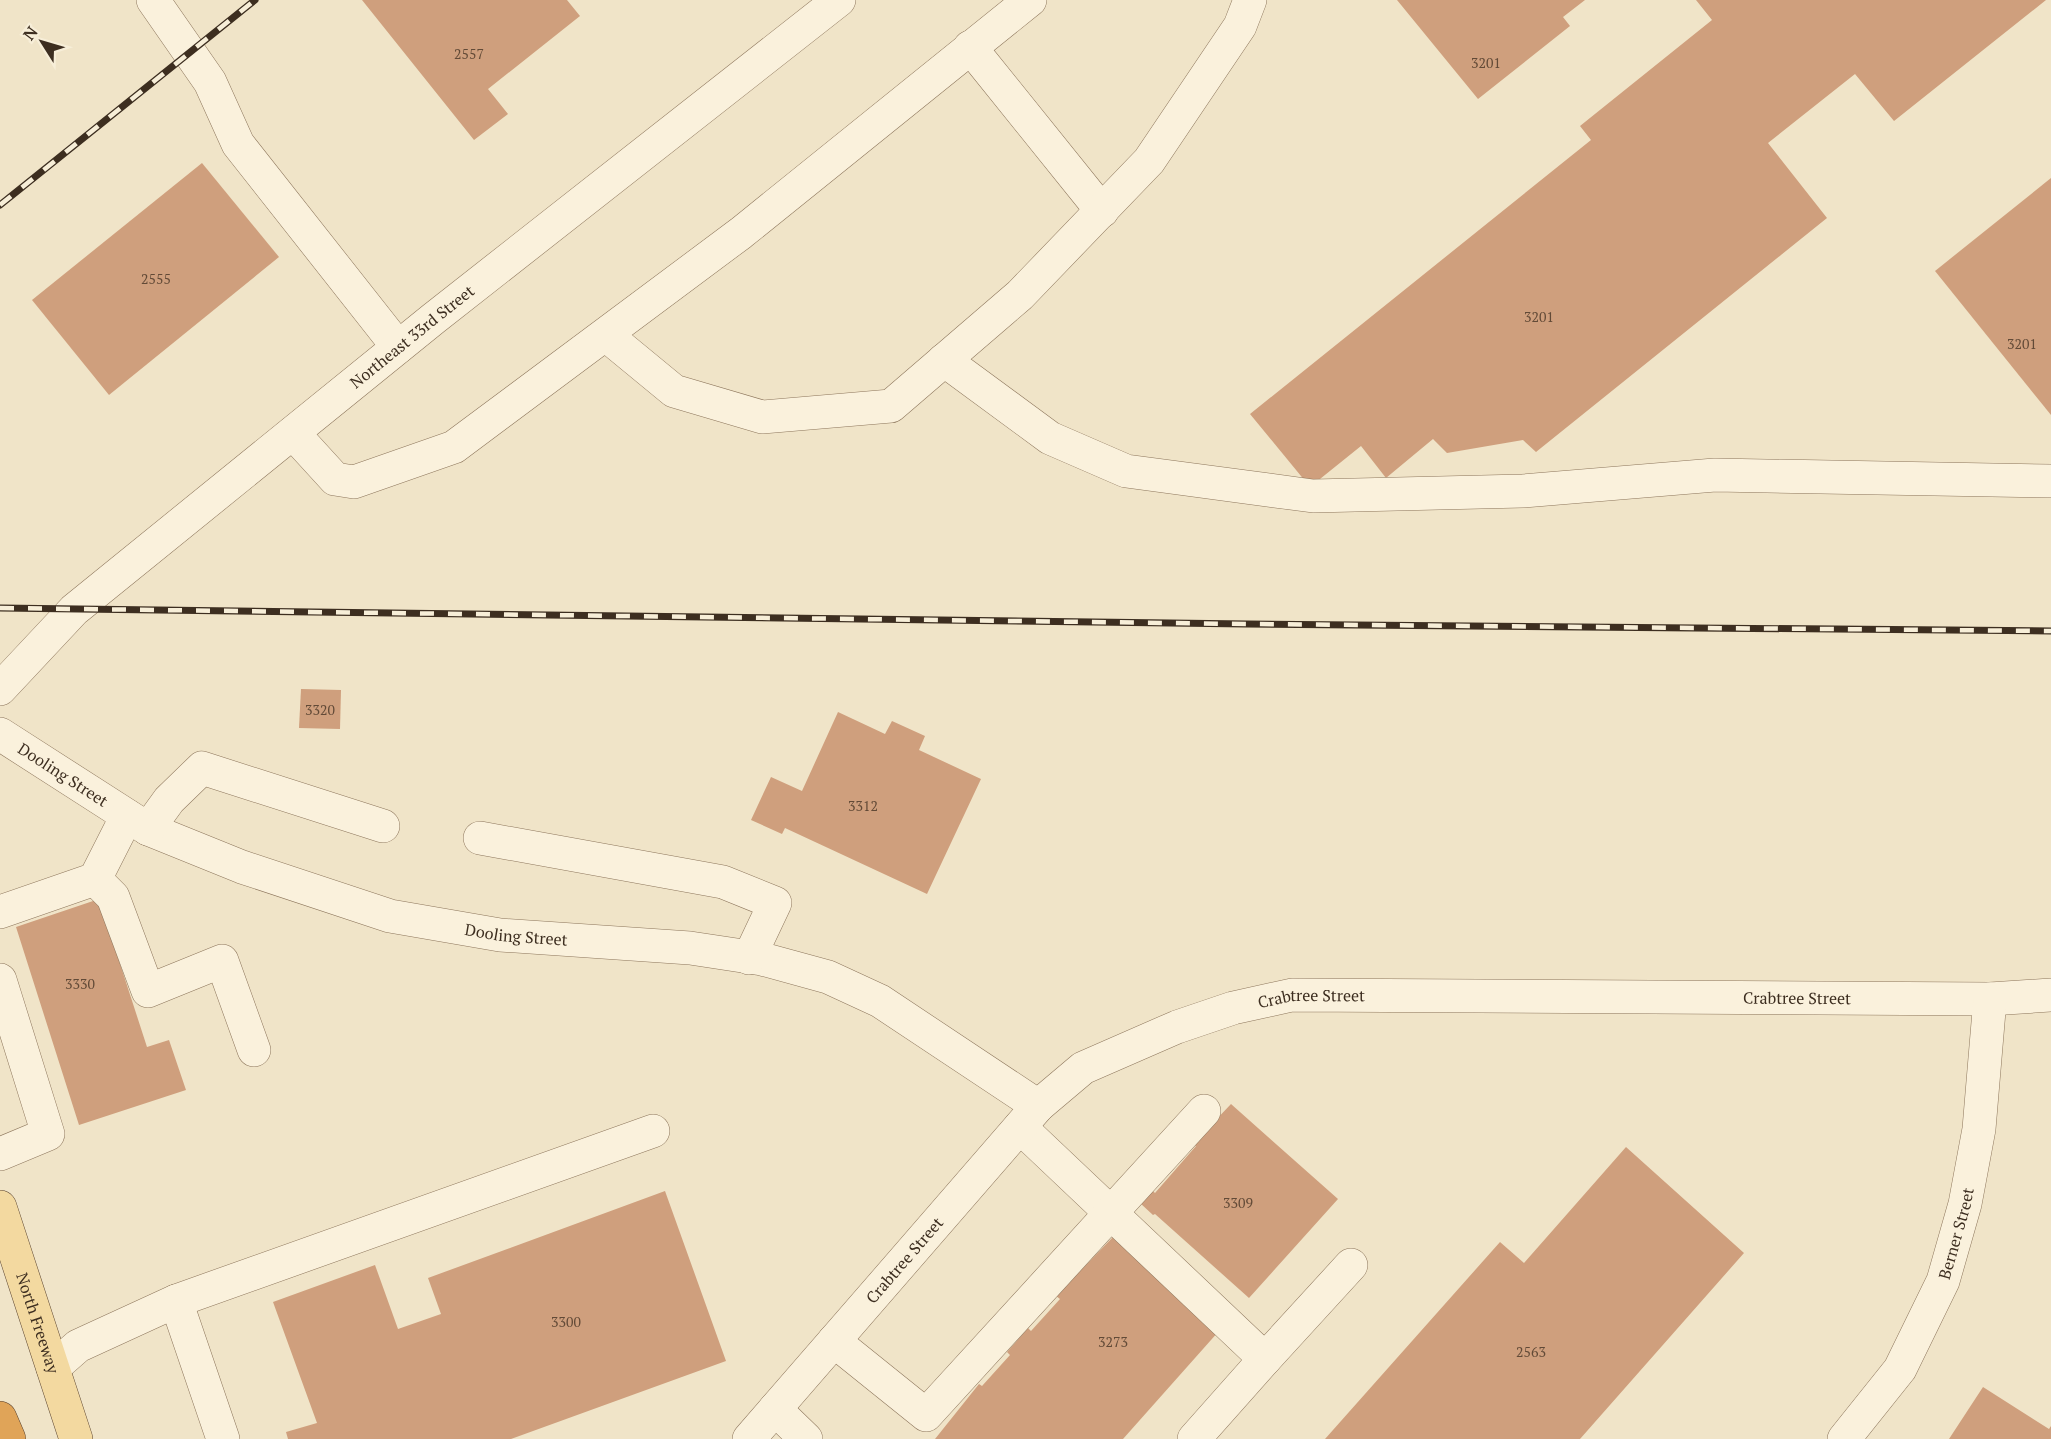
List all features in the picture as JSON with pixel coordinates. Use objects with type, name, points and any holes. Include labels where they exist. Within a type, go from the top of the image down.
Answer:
[{"type":"highway","points":[[0,1418],[9,1439]]},
{"type":"main road","name":"North Freeway","points":[[0,1207],[76,1439]]},
{"type":"street","points":[[153,0],[210,82],[238,144],[398,347]]},
{"type":"street","name":"Northeast 33rd Street","points":[[0,689],[74,610],[398,347],[839,0]]},
{"type":"street","points":[[293,433],[335,479],[354,482],[454,447],[741,233],[1030,0]]},
{"type":"street","points":[[606,335],[674,391],[762,417],[891,406],[1020,295],[1149,161],[1240,26],[1250,0]]},
{"type":"street","points":[[970,47],[1102,211]]},
{"type":"street","points":[[944,360],[1050,438],[1126,471],[1313,496],[1523,491],[1715,476],[2051,481]]},
{"type":"street","name":"Dooling Street","points":[[0,734],[138,822],[242,867],[390,916],[500,936],[690,948],[749,958],[828,977],[880,1001],[1029,1117],[1110,1214],[1265,1359]]},
{"type":"street","points":[[0,912],[95,879],[138,822],[169,800],[202,768],[382,826]]},
{"type":"street","points":[[480,838],[723,882],[775,903],[749,958]]},
{"type":"street","points":[[95,879],[113,897],[148,991],[222,961],[254,1050]]},
{"type":"street","points":[[0,980],[48,1134],[0,1154]]},
{"type":"street","name":"Crabtree Street","points":[[749,1439],[1029,1117],[1083,1068],[1177,1027],[1233,1008],[1292,995],[1990,999],[2051,995]]},
{"type":"street","name":"Berner Street","points":[[1844,1439],[1900,1369],[1943,1281],[1965,1204],[1979,1129],[1990,999]]},
{"type":"street","points":[[834,1341],[926,1415],[1203,1111]]},
{"type":"street","points":[[53,1368],[78,1346],[176,1301],[653,1131]]},
{"type":"street","points":[[1194,1439],[1351,1264]]},
{"type":"street","points":[[176,1301],[223,1439]]},
{"type":"street","points":[[775,1409],[806,1439]]},
{"type":"building","points":[[362,0],[567,0],[580,16],[488,89],[508,114],[474,140]]},
{"type":"building","points":[[1397,0],[1585,0],[1563,17],[1570,26],[1478,99]]},
{"type":"building","points":[[1696,0],[2046,0],[1894,121],[1855,74],[1768,143],[1827,218],[1536,452],[1523,440],[1447,453],[1433,439],[1386,478],[1361,446],[1310,487],[1250,414],[1591,140],[1580,126],[1712,20]]},
{"type":"building","points":[[202,163],[279,257],[109,395],[32,300]]},
{"type":"building","points":[[2051,178],[2051,415],[1935,271]]},
{"type":"building","points":[[301,689],[341,690],[340,729],[299,728]]},
{"type":"building","points":[[838,712],[885,734],[892,721],[925,736],[919,750],[981,779],[927,894],[785,828],[782,834],[751,820],[771,777],[802,791]]},
{"type":"building","points":[[99,899],[147,1047],[169,1040],[186,1090],[79,1125],[16,927]]},
{"type":"building","points":[[1231,1104],[1338,1199],[1249,1298],[1140,1203],[1152,1190],[1155,1193],[1196,1146],[1193,1144]]},
{"type":"building","points":[[1626,1147],[1744,1253],[1580,1439],[1325,1439],[1500,1242],[1524,1263]]},
{"type":"building","points":[[665,1191],[726,1361],[511,1439],[288,1439],[286,1432],[317,1423],[273,1302],[375,1265],[398,1329],[441,1314],[428,1278]]},
{"type":"building","points":[[1113,1237],[1219,1331],[1123,1439],[935,1439],[979,1384],[982,1386],[1010,1355],[1007,1352],[1028,1328],[1031,1331],[1060,1299],[1056,1296]]},
{"type":"building","points":[[1983,1387],[2049,1429],[2051,1426],[2051,1439],[1949,1439]]},
{"type":"railway","points":[[0,205],[255,0]]},
{"type":"railway","points":[[0,608],[1247,624],[2051,631]]}]
